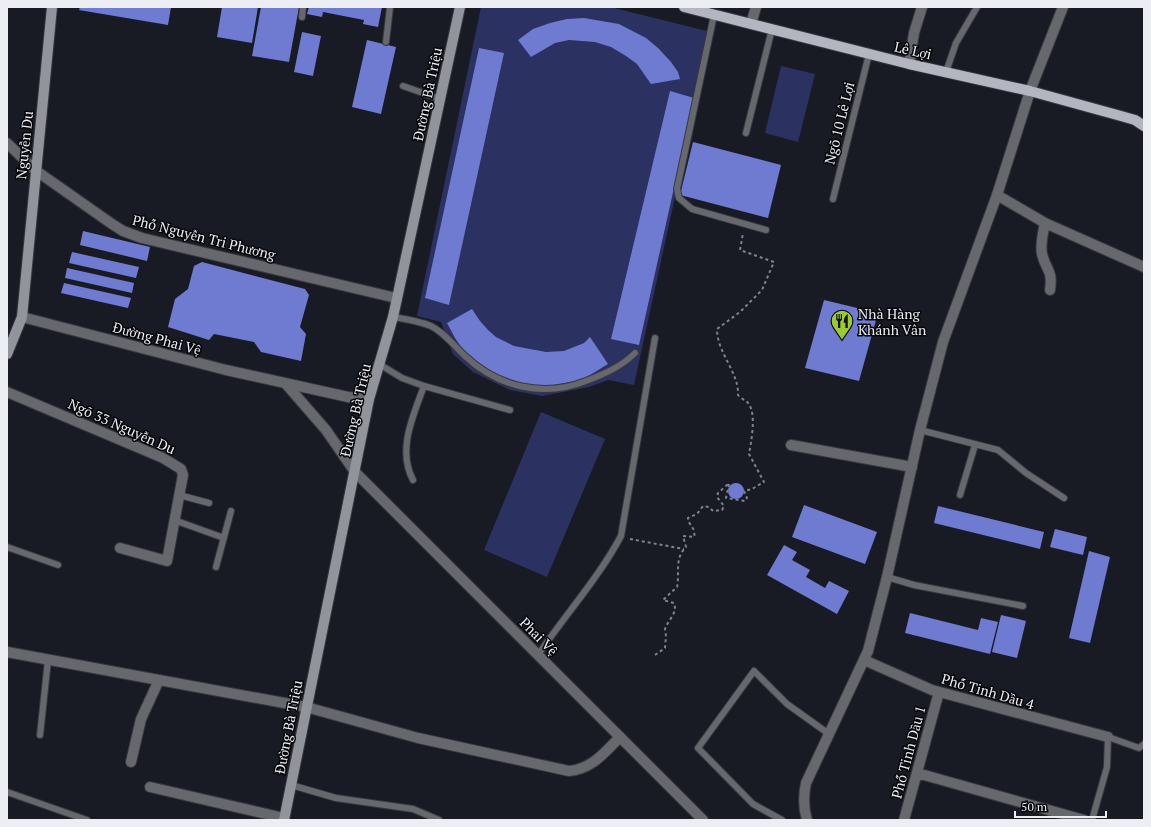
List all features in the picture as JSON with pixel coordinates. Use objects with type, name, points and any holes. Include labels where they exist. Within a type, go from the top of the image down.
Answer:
[{"type":"main road","name":"Nguyễn Du","points":[[7,354],[22,317],[35,170],[52,7]]},
{"type":"main road","name":"Đường Bà Triệu","points":[[284,819],[369,399],[393,317],[460,7]]},
{"type":"main road","name":"Lê Lợi","points":[[684,7],[909,64],[1030,91],[1141,122]]},
{"type":"street","points":[[751,24],[756,7]]},
{"type":"street","points":[[909,64],[914,33],[922,7]]},
{"type":"street","points":[[807,820],[803,798],[806,783],[868,651],[887,577],[920,430],[944,342],[997,195],[1030,91],[1063,7]]},
{"type":"street","name":"Phố Nguyễn Tri Phương","points":[[7,143],[35,170],[123,231],[142,238],[396,298]]},
{"type":"street","points":[[997,195],[1045,223],[1144,267]]},
{"type":"street","points":[[1045,223],[1041,241],[1042,256],[1052,278],[1050,290]]},
{"type":"street","name":"Đường Phai Vệ","points":[[22,317],[286,384],[369,399]]},
{"type":"street","points":[[286,384],[326,430],[355,472]]},
{"type":"street","name":"Ngõ 33 Nguyễn Du","points":[[7,392],[174,464],[181,469],[183,475],[166,562],[120,548]]},
{"type":"street","points":[[790,445],[912,467]]},
{"type":"street","name":"Phai Vệ","points":[[355,472],[703,820]]},
{"type":"street","points":[[7,652],[306,707],[418,738],[569,771],[580,770],[590,766],[620,737]]},
{"type":"street","name":"Phố Tinh Dầu 4","points":[[864,660],[939,692],[1108,737]]},
{"type":"street","points":[[131,762],[141,719],[159,680]]},
{"type":"street","name":"Phố Tinh Dầu 1","points":[[904,820],[939,692]]},
{"type":"street","points":[[917,773],[1084,820]]},
{"type":"street","points":[[150,787],[284,819]]},
{"type":"lane","points":[[302,17],[303,7]]},
{"type":"lane","points":[[386,42],[390,7]]},
{"type":"lane","points":[[946,72],[956,43],[977,7]]},
{"type":"lane","points":[[714,15],[677,189],[679,198],[692,210],[766,230]]},
{"type":"lane","points":[[746,134],[772,29]]},
{"type":"lane","name":"Ngõ 10 Lê Lợi","points":[[833,199],[869,54]]},
{"type":"lane","points":[[404,86],[440,99]]},
{"type":"lane","points":[[393,317],[432,326],[445,335],[466,357],[488,374],[522,388],[555,390],[578,384],[611,371],[635,353]]},
{"type":"lane","points":[[538,655],[558,625],[608,561],[621,536],[655,338]]},
{"type":"lane","points":[[379,364],[402,378],[424,386],[510,410]]},
{"type":"lane","points":[[413,480],[407,468],[405,451],[409,432],[424,386]]},
{"type":"lane","points":[[920,430],[998,450],[1026,473],[1064,498]]},
{"type":"lane","points":[[960,495],[975,445]]},
{"type":"lane","points":[[179,495],[209,503]]},
{"type":"lane","points":[[216,568],[230,511]]},
{"type":"lane","points":[[174,520],[224,538]]},
{"type":"lane","points":[[7,547],[58,565]]},
{"type":"lane","points":[[887,577],[914,585],[1022,606]]},
{"type":"lane","points":[[40,735],[48,660]]},
{"type":"lane","points":[[782,820],[753,804],[698,748],[754,671],[787,704],[829,734]]},
{"type":"lane","points":[[1092,820],[1107,767],[1108,737],[1140,748],[1144,744]]},
{"type":"lane","points":[[291,785],[336,798],[413,809],[438,820]]},
{"type":"lane","points":[[7,792],[87,820]]},
{"type":"path","points":[[655,655],[665,648],[665,629],[674,615],[676,608],[674,603],[663,600],[677,587],[677,567],[680,554],[686,544],[683,536],[690,538],[694,537],[693,527],[688,520],[690,516],[697,514],[703,506],[709,507],[713,511],[722,510],[724,506],[717,497],[718,494],[729,484],[726,498],[745,500],[747,498],[744,491],[752,489],[764,482],[749,454],[752,447],[752,417],[750,406],[738,395],[738,388],[725,358],[717,334],[717,329],[740,312],[762,290],[774,262],[740,250],[745,224]]},
{"type":"path","points":[[621,536],[684,549]]},
{"type":"shaded area","points":[[481,7],[610,7],[711,32],[634,385],[608,380],[589,387],[542,396],[510,390],[473,372],[453,354],[441,322],[417,316]]},
{"type":"shaded area","points":[[781,66],[815,74],[798,142],[765,133]]},
{"type":"shaded area","points":[[541,412],[605,439],[547,577],[484,550]]},
{"type":"building","points":[[80,7],[171,7],[168,25],[79,10]]},
{"type":"building","points":[[222,7],[258,7],[252,43],[217,37]]},
{"type":"building","points":[[261,7],[299,7],[289,62],[252,56]]},
{"type":"building","points":[[309,7],[382,7],[378,27],[363,24],[364,20],[323,12],[322,17],[307,14]]},
{"type":"building","points":[[584,18],[619,24],[646,38],[671,62],[678,72],[680,79],[651,84],[637,64],[611,47],[595,42],[569,40],[555,43],[531,57],[518,40],[533,29],[550,23],[567,19]]},
{"type":"building","points":[[302,32],[321,36],[313,76],[294,72]]},
{"type":"building","points":[[367,40],[396,47],[381,114],[352,107]]},
{"type":"building","points":[[479,48],[504,53],[449,305],[425,298]]},
{"type":"building","points":[[670,91],[694,98],[639,345],[611,339]]},
{"type":"building","points":[[693,142],[781,165],[768,218],[680,195]]},
{"type":"building","points":[[83,231],[150,247],[147,261],[80,245]]},
{"type":"building","points":[[72,252],[139,267],[136,278],[69,263]]},
{"type":"building","points":[[202,262],[305,289],[309,295],[300,327],[306,334],[301,361],[261,352],[254,342],[214,334],[209,340],[168,327],[175,299],[188,289],[194,266]]},
{"type":"building","points":[[67,268],[134,283],[132,293],[65,278]]},
{"type":"building","points":[[64,283],[131,298],[128,308],[61,293]]},
{"type":"building","name":"Nhà Hàng Khánh Vân","points":[[824,300],[878,313],[859,381],[805,368]]},
{"type":"building","points":[[472,309],[488,330],[496,337],[514,346],[546,352],[564,351],[584,343],[590,337],[608,364],[582,380],[542,387],[517,384],[482,368],[463,350],[455,338],[447,323]]},
{"type":"building","points":[[736,483],[743,488],[744,491],[739,498],[736,499],[729,494],[728,491],[733,484]]},
{"type":"building","points":[[804,505],[877,532],[865,564],[792,537]]},
{"type":"building","points":[[938,506],[1044,532],[1040,549],[934,523]]},
{"type":"building","points":[[1055,529],[1087,537],[1083,555],[1050,547]]},
{"type":"building","points":[[784,545],[797,552],[792,560],[810,570],[806,577],[825,588],[829,581],[849,591],[837,614],[767,575]]},
{"type":"building","points":[[1089,551],[1110,557],[1090,643],[1069,638]]},
{"type":"building","points":[[910,613],[978,630],[981,618],[998,622],[990,654],[905,633]]},
{"type":"building","points":[[1001,615],[1026,621],[1017,658],[992,652]]},
{"type":"place","name":"Nhà Hàng Khánh Vân","points":[[842,340]]}]
